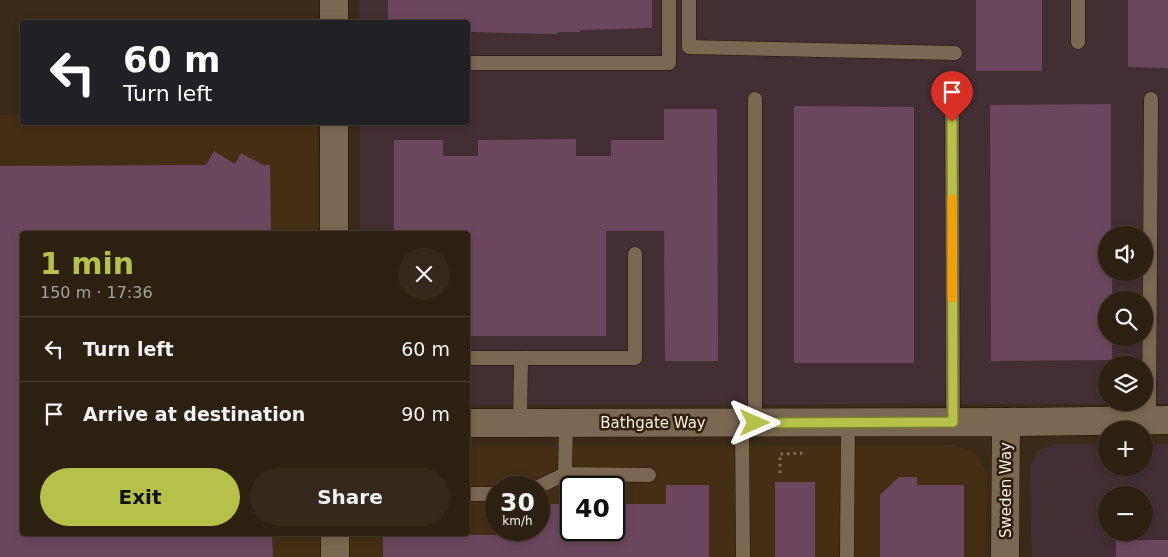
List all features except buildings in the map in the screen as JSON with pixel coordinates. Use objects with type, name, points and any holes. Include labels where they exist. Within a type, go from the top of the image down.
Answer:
[{"type":"street","points":[[334,0],[334,20]]},
{"type":"street","points":[[334,125],[334,231]]},
{"type":"street","name":"Bathgate Way","points":[[470,423],[848,423],[1159,420]]},
{"type":"street","name":"Sweden Way","points":[[1005,557],[1006,422]]},
{"type":"street","points":[[335,536],[335,557]]},
{"type":"lane","points":[[470,63],[669,63],[669,0]]},
{"type":"lane","points":[[690,0],[689,47],[954,53]]},
{"type":"lane","points":[[1078,0],[1078,42]]},
{"type":"lane","points":[[743,557],[749,423],[755,99]]},
{"type":"lane","points":[[1151,99],[1159,420]]},
{"type":"lane","points":[[952,102],[953,422]]},
{"type":"lane","points":[[470,358],[635,358],[635,254]]},
{"type":"lane","points":[[520,423],[521,358]]},
{"type":"lane","points":[[565,474],[566,423]]},
{"type":"lane","points":[[847,557],[848,423]]},
{"type":"lane","points":[[550,481],[565,474],[649,475]]},
{"type":"lane","points":[[470,494],[485,494]]},
{"type":"path","points":[[780,473],[780,454],[806,453]]},
{"type":"shaded area","points":[[359,0],[1168,0],[1168,404],[1153,404],[1153,356],[1098,356],[1098,404],[470,405],[470,231],[360,231],[360,125],[470,125],[470,20],[359,20]]},
{"type":"shaded area","points":[[0,115],[20,115],[20,125],[317,125],[319,231],[20,231],[20,536],[470,536],[470,446],[954,445],[971,451],[979,457],[987,474],[985,557],[0,557]]},
{"type":"shaded area","points":[[1057,444],[1098,444],[1098,476],[1153,476],[1153,444],[1168,444],[1168,557],[1032,557],[1030,466],[1039,450]]},
{"type":"slow traffic","points":[[952,199],[952,298]]},
{"type":"route","points":[[755,423],[953,422],[952,122]]}]
